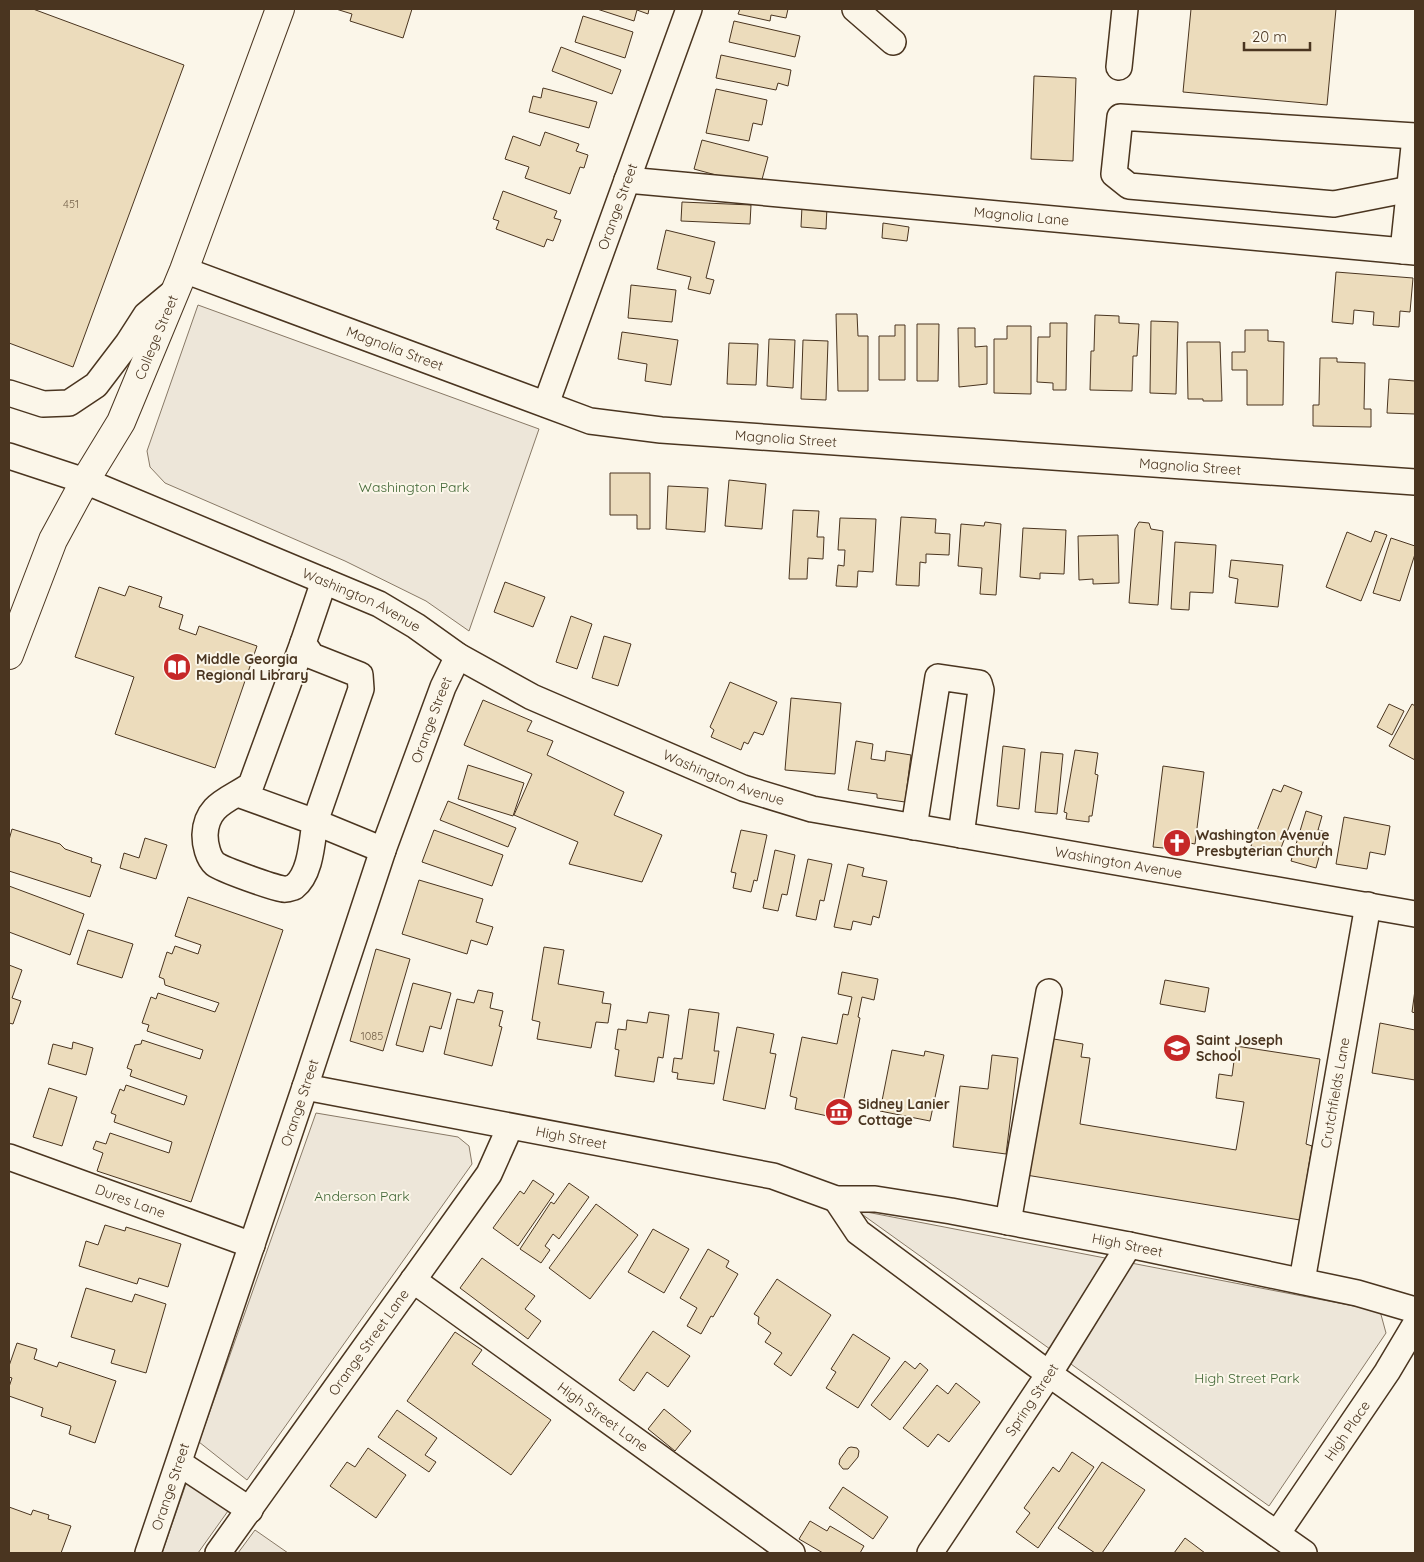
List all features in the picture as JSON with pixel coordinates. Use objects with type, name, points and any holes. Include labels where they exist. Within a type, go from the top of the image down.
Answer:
[{"type":"main road","name":"College Street","points":[[9,655],[53,540],[85,481],[121,422],[180,280],[280,9]]},
{"type":"street","name":"Orange Street","points":[[546,404],[689,9]]},
{"type":"street","points":[[855,9],[893,42]]},
{"type":"street","points":[[1119,67],[1125,9]]},
{"type":"street","points":[[1409,252],[1415,137],[1120,117],[1114,174],[1129,186],[1334,204],[1412,183]]},
{"type":"street","name":"Magnolia Lane","points":[[627,180],[1409,252]]},
{"type":"street","points":[[9,393],[44,404],[69,403],[96,386],[128,343],[146,314],[180,280]]},
{"type":"street","name":"Magnolia Street","points":[[180,280],[546,404],[590,421],[661,430],[1415,482]]},
{"type":"street","name":"Washington Avenue","points":[[9,456],[85,481],[379,604],[416,626],[458,656],[532,697],[742,788],[812,809],[1368,905],[1413,908]]},
{"type":"street","points":[[303,644],[312,656],[360,675],[361,689],[315,822],[307,869],[294,886],[285,890],[233,872],[214,863],[207,852],[205,836],[208,816],[220,803],[251,785],[324,582]]},
{"type":"street","name":"Orange Street","points":[[148,1553],[305,1087],[382,850],[443,687],[458,656]]},
{"type":"street","points":[[914,827],[938,677],[979,683],[981,690],[961,835]]},
{"type":"street","points":[[238,794],[315,822],[382,850]]},
{"type":"street","name":"Crutchfields Lane","points":[[1302,1281],[1368,905]]},
{"type":"street","points":[[1008,1222],[1050,992]]},
{"type":"street","name":"High Street","points":[[305,1087],[773,1176],[836,1199],[875,1199],[1129,1245],[1357,1292],[1415,1310]]},
{"type":"street","name":"Orange Street Lane","points":[[218,1553],[489,1174],[510,1127]]},
{"type":"street","name":"Dures Lane","points":[[9,1157],[252,1244]]},
{"type":"street","points":[[836,1199],[858,1232],[1049,1374],[1304,1553]]},
{"type":"street","name":"Spring Street","points":[[930,1553],[1049,1374],[1129,1245]]},
{"type":"street","name":"High Street Lane","points":[[413,1280],[792,1553]]},
{"type":"street","name":"High Place","points":[[1277,1534],[1387,1372],[1415,1325]]},
{"type":"street","points":[[179,1463],[250,1510]]},
{"type":"green space","name":"Washington Park","points":[[198,305],[539,429],[469,631],[426,601],[345,561],[165,483],[150,467],[147,451]]},
{"type":"green space","name":"Anderson Park","points":[[316,1113],[458,1137],[469,1146],[472,1164],[247,1480],[199,1442]]},
{"type":"green space","name":"High Street Park","points":[[856,1210],[1380,1311],[1386,1333],[1269,1506]]},
{"type":"green space","points":[[187,1481],[228,1511],[198,1553],[162,1553]]},
{"type":"green space","points":[[255,1530],[288,1553],[238,1553]]},
{"type":"building","points":[[9,9],[33,9],[184,65],[73,367],[9,343]]},
{"type":"building","points":[[336,9],[412,9],[403,38],[350,21],[352,14]]},
{"type":"building","points":[[597,9],[649,9],[648,14],[637,10],[634,21]]},
{"type":"building","points":[[740,9],[788,9],[786,18],[771,15],[770,21],[738,14]]},
{"type":"building","points":[[1191,9],[1336,9],[1327,105],[1183,92]]},
{"type":"building","points":[[583,16],[633,32],[625,58],[575,42]]},
{"type":"building","points":[[734,21],[800,36],[795,57],[729,42]]},
{"type":"building","points":[[561,47],[621,70],[612,94],[552,71]]},
{"type":"building","points":[[721,55],[791,70],[788,86],[778,83],[776,90],[716,78]]},
{"type":"building","points":[[1034,76],[1076,78],[1073,161],[1031,159]]},
{"type":"building","points":[[543,88],[597,102],[589,128],[529,112],[533,96],[541,98]]},
{"type":"building","points":[[716,89],[767,100],[762,125],[753,123],[749,141],[706,133]]},
{"type":"building","points":[[545,132],[579,144],[576,151],[588,155],[584,168],[580,167],[570,194],[525,178],[529,167],[505,159],[513,136],[540,146]]},
{"type":"building","points":[[702,140],[768,157],[760,187],[694,169]]},
{"type":"building","points":[[503,191],[557,211],[554,218],[561,220],[553,241],[547,239],[544,247],[496,229],[499,221],[493,219]]},
{"type":"building","points":[[682,202],[751,205],[750,224],[681,221]]},
{"type":"building","points":[[802,206],[827,207],[826,229],[801,227]]},
{"type":"building","points":[[883,223],[909,227],[907,241],[882,238]]},
{"type":"building","points":[[666,230],[715,242],[706,278],[714,280],[710,294],[688,289],[691,277],[657,269]]},
{"type":"building","points":[[1336,272],[1413,278],[1410,312],[1400,311],[1399,327],[1373,325],[1374,312],[1354,310],[1353,324],[1332,322]]},
{"type":"building","points":[[631,285],[676,290],[672,322],[628,318]]},
{"type":"building","points":[[836,314],[857,314],[858,336],[868,336],[868,391],[838,391]]},
{"type":"building","points":[[1095,315],[1119,316],[1119,323],[1139,324],[1137,356],[1133,356],[1132,391],[1090,390],[1091,351],[1094,351]]},
{"type":"building","points":[[1151,321],[1178,322],[1176,394],[1150,393]]},
{"type":"building","points":[[1050,323],[1067,323],[1066,390],[1053,390],[1053,383],[1037,382],[1038,337],[1050,337]]},
{"type":"building","points":[[917,324],[939,324],[938,381],[917,381]]},
{"type":"building","points":[[895,325],[905,325],[905,380],[879,380],[879,336],[895,336]]},
{"type":"building","points":[[1007,326],[1031,326],[1031,394],[994,393],[994,339],[1007,339]]},
{"type":"building","points":[[958,328],[975,328],[975,347],[987,346],[987,384],[959,387]]},
{"type":"building","points":[[1245,330],[1268,330],[1268,341],[1284,342],[1283,405],[1247,405],[1247,370],[1232,370],[1232,352],[1245,352]]},
{"type":"building","points":[[622,332],[678,340],[671,385],[645,381],[647,364],[618,359]]},
{"type":"building","points":[[769,339],[795,340],[793,388],[767,386]]},
{"type":"building","points":[[803,340],[828,341],[826,400],[801,399]]},
{"type":"building","points":[[1187,342],[1220,342],[1222,401],[1188,399]]},
{"type":"building","points":[[729,343],[758,344],[756,385],[727,384]]},
{"type":"building","points":[[1320,358],[1337,358],[1337,362],[1365,363],[1364,409],[1371,409],[1371,427],[1313,426],[1313,405],[1319,405]]},
{"type":"building","points":[[1389,379],[1415,381],[1415,414],[1387,413]]},
{"type":"building","points":[[610,473],[650,473],[650,529],[637,529],[637,515],[610,515]]},
{"type":"building","points":[[729,480],[766,484],[762,529],[725,526]]},
{"type":"building","points":[[668,486],[708,488],[705,532],[666,529]]},
{"type":"building","points":[[793,510],[819,511],[817,537],[824,537],[823,559],[808,558],[807,579],[789,579]]},
{"type":"building","points":[[901,517],[936,519],[935,533],[950,534],[949,555],[926,554],[926,563],[920,562],[919,586],[896,585]]},
{"type":"building","points":[[840,518],[876,519],[873,572],[858,571],[857,587],[836,586],[838,565],[844,566],[845,550],[838,550]]},
{"type":"building","points":[[985,522],[1001,524],[996,595],[980,594],[982,568],[958,566],[961,524],[984,526]]},
{"type":"building","points":[[1139,522],[1149,523],[1151,529],[1163,531],[1158,605],[1129,603],[1135,529]]},
{"type":"building","points":[[1023,528],[1066,530],[1064,574],[1040,573],[1040,579],[1020,577]]},
{"type":"building","points":[[1375,531],[1387,535],[1361,601],[1326,587],[1347,532],[1371,542]]},
{"type":"building","points":[[1118,535],[1119,583],[1093,584],[1093,579],[1079,580],[1078,536]]},
{"type":"building","points":[[1391,538],[1415,546],[1415,554],[1400,601],[1373,593]]},
{"type":"building","points":[[1175,542],[1216,545],[1213,593],[1190,592],[1189,610],[1171,609]]},
{"type":"building","points":[[1231,560],[1283,565],[1278,607],[1235,603],[1238,579],[1229,577]]},
{"type":"building","points":[[505,582],[545,597],[533,627],[494,612]]},
{"type":"building","name":"Middle Georgia Regional Library","points":[[129,586],[162,597],[159,607],[183,615],[179,629],[196,635],[199,626],[257,646],[215,768],[115,734],[134,677],[75,657],[99,587],[125,596]]},
{"type":"building","points":[[571,616],[592,624],[577,669],[556,662]]},
{"type":"building","points":[[604,636],[631,644],[618,686],[592,678]]},
{"type":"building","points":[[730,682],[777,702],[763,735],[754,732],[748,744],[744,742],[741,750],[711,737],[714,730],[710,727]]},
{"type":"building","points":[[791,698],[841,703],[835,774],[785,770]]},
{"type":"building","points":[[483,700],[532,721],[527,731],[553,741],[547,755],[624,792],[614,815],[662,835],[642,882],[569,864],[578,842],[514,815],[532,774],[464,745]]},
{"type":"building","points":[[1389,704],[1404,711],[1392,735],[1377,727]]},
{"type":"building","points":[[1412,704],[1415,706],[1415,760],[1389,746]]},
{"type":"building","points":[[856,741],[873,744],[871,759],[885,761],[886,751],[911,755],[905,802],[877,798],[877,794],[848,790]]},
{"type":"building","points":[[1003,746],[1025,749],[1019,809],[997,806]]},
{"type":"building","points":[[1075,750],[1098,753],[1095,774],[1098,775],[1092,816],[1089,816],[1089,822],[1066,819],[1067,813],[1064,812]]},
{"type":"building","points":[[1041,752],[1063,754],[1057,814],[1035,812]]},
{"type":"building","points":[[468,765],[524,783],[513,816],[458,799]]},
{"type":"building","points":[[1163,766],[1204,772],[1195,844],[1184,842],[1183,850],[1153,847]]},
{"type":"building","points":[[1284,785],[1302,792],[1278,856],[1251,846],[1273,789],[1281,792]]},
{"type":"building","points":[[448,801],[516,828],[508,847],[440,820]]},
{"type":"building","points":[[1306,811],[1322,816],[1318,830],[1326,832],[1316,868],[1291,861]]},
{"type":"building","points":[[1344,817],[1390,826],[1385,855],[1370,852],[1367,869],[1336,864]]},
{"type":"building","points":[[12,829],[60,844],[65,849],[92,858],[91,862],[101,865],[90,897],[9,871],[9,840]]},
{"type":"building","points":[[434,830],[503,855],[492,886],[422,862]]},
{"type":"building","points":[[741,830],[767,835],[757,881],[754,880],[751,892],[733,888],[736,873],[731,872]]},
{"type":"building","points":[[145,838],[167,845],[156,879],[120,868],[124,853],[139,858]]},
{"type":"building","points":[[775,850],[795,855],[787,895],[782,894],[778,911],[763,908]]},
{"type":"building","points":[[808,859],[832,864],[824,901],[820,900],[816,920],[796,916]]},
{"type":"building","points":[[848,864],[864,868],[862,876],[887,881],[879,918],[873,916],[871,925],[853,921],[851,930],[834,927]]},
{"type":"building","points":[[419,880],[483,899],[476,922],[493,927],[487,945],[471,940],[467,954],[402,934]]},
{"type":"building","points":[[9,886],[84,914],[70,955],[9,932]]},
{"type":"building","points":[[188,897],[283,930],[191,1202],[97,1171],[103,1153],[93,1149],[96,1141],[106,1144],[110,1133],[169,1153],[172,1142],[114,1122],[116,1115],[111,1113],[120,1089],[124,1091],[126,1085],[184,1105],[187,1096],[130,1076],[132,1070],[127,1068],[135,1045],[141,1044],[142,1040],[200,1059],[203,1050],[147,1031],[149,1025],[142,1023],[151,997],[156,999],[158,993],[215,1012],[219,1003],[165,985],[164,979],[159,977],[167,952],[172,954],[175,946],[198,954],[201,945],[175,936]]},
{"type":"building","points":[[88,930],[133,944],[122,978],[77,964]]},
{"type":"building","points":[[544,947],[564,950],[558,984],[604,992],[602,1003],[611,1004],[608,1023],[596,1022],[591,1048],[537,1039],[540,1022],[532,1020]]},
{"type":"building","points":[[376,949],[410,959],[383,1051],[350,1041]]},
{"type":"building","points":[[9,965],[22,970],[12,998],[21,1001],[13,1024],[9,1023]]},
{"type":"building","points":[[842,972],[878,979],[874,1000],[862,997],[858,1017],[860,1018],[842,1108],[839,1107],[837,1118],[795,1109],[797,1098],[790,1096],[802,1037],[837,1044],[843,1014],[848,1015],[852,997],[838,994]]},
{"type":"building","points":[[1165,980],[1209,988],[1205,1012],[1160,1004]]},
{"type":"building","points":[[413,983],[451,993],[441,1029],[430,1026],[423,1052],[396,1045]]},
{"type":"building","points":[[478,990],[493,993],[490,1008],[503,1011],[499,1026],[502,1027],[492,1066],[444,1054],[457,999],[474,1003]]},
{"type":"building","points":[[1415,990],[1415,1013],[1412,1012]]},
{"type":"building","points":[[689,1009],[719,1013],[714,1051],[719,1051],[714,1084],[677,1079],[678,1073],[672,1072],[674,1058],[682,1059]]},
{"type":"building","points":[[649,1012],[669,1015],[663,1058],[658,1057],[654,1082],[615,1076],[619,1050],[615,1049],[618,1029],[626,1030],[627,1020],[647,1023]]},
{"type":"building","points":[[1380,1023],[1415,1030],[1415,1080],[1372,1073]]},
{"type":"building","points":[[737,1027],[774,1034],[770,1053],[776,1054],[765,1109],[723,1100]]},
{"type":"building","points":[[1048,1038],[1083,1044],[1081,1057],[1090,1058],[1080,1124],[1236,1150],[1244,1102],[1216,1098],[1219,1074],[1232,1076],[1236,1046],[1320,1059],[1306,1144],[1312,1146],[1300,1220],[1026,1175]]},
{"type":"building","points":[[73,1042],[93,1048],[86,1075],[48,1064],[53,1044],[72,1049]]},
{"type":"building","points":[[892,1050],[924,1056],[925,1051],[944,1055],[930,1121],[880,1111]]},
{"type":"building","points":[[992,1055],[1018,1058],[1006,1154],[953,1147],[960,1086],[988,1089]]},
{"type":"building","points":[[49,1088],[77,1097],[62,1146],[33,1137]]},
{"type":"building","points":[[533,1180],[554,1194],[518,1246],[493,1228],[520,1191],[524,1194]]},
{"type":"building","points":[[569,1183],[589,1197],[559,1239],[553,1234],[545,1246],[550,1250],[541,1263],[520,1249],[551,1202],[554,1204]]},
{"type":"building","points":[[596,1204],[638,1235],[590,1299],[549,1268]]},
{"type":"building","points":[[105,1225],[125,1231],[126,1227],[181,1244],[168,1287],[139,1278],[137,1284],[79,1266],[86,1241],[98,1245]]},
{"type":"building","points":[[653,1229],[689,1249],[664,1293],[628,1272]]},
{"type":"building","points":[[708,1249],[729,1261],[726,1267],[738,1274],[701,1334],[687,1326],[697,1308],[680,1298]]},
{"type":"building","points":[[482,1258],[535,1296],[525,1309],[541,1321],[528,1339],[460,1288]]},
{"type":"building","points":[[777,1279],[831,1315],[791,1376],[774,1364],[782,1353],[765,1342],[771,1333],[758,1324],[759,1317],[754,1314]]},
{"type":"building","points":[[86,1288],[132,1302],[135,1294],[166,1304],[146,1373],[111,1363],[115,1350],[71,1337]]},
{"type":"building","points":[[653,1331],[690,1356],[668,1387],[647,1372],[634,1391],[619,1380]]},
{"type":"building","points":[[455,1332],[482,1350],[472,1364],[551,1420],[511,1475],[407,1401]]},
{"type":"building","points":[[853,1334],[890,1358],[858,1408],[826,1388],[836,1372],[831,1369]]},
{"type":"building","points":[[17,1343],[37,1349],[34,1359],[57,1367],[59,1362],[116,1381],[95,1443],[69,1434],[71,1426],[41,1416],[43,1408],[9,1396],[12,1378],[9,1377],[9,1366]]},
{"type":"building","points":[[905,1361],[915,1369],[920,1363],[928,1370],[890,1420],[871,1405]]},
{"type":"building","points":[[956,1383],[980,1402],[949,1442],[938,1434],[928,1447],[903,1428],[937,1385],[948,1394]]},
{"type":"building","points":[[664,1409],[691,1431],[675,1451],[648,1429]]},
{"type":"building","points":[[397,1410],[437,1438],[425,1455],[436,1462],[429,1472],[378,1437]]},
{"type":"building","points":[[368,1448],[406,1475],[376,1518],[330,1486],[347,1462],[355,1467]]},
{"type":"building","points":[[848,1448],[857,1448],[859,1451],[858,1457],[848,1469],[843,1469],[839,1464],[840,1459]]},
{"type":"building","points":[[1072,1452],[1094,1467],[1038,1548],[1016,1532],[1030,1513],[1024,1508],[1053,1467],[1059,1472]]},
{"type":"building","points":[[1102,1462],[1145,1490],[1102,1553],[1095,1553],[1058,1528]]},
{"type":"building","points":[[843,1487],[888,1517],[873,1539],[829,1508]]},
{"type":"building","points":[[9,1507],[31,1515],[33,1510],[49,1515],[48,1519],[71,1526],[61,1553],[9,1553]]},
{"type":"building","points":[[810,1521],[827,1531],[830,1526],[864,1546],[860,1553],[823,1553],[799,1539]]},
{"type":"building","points":[[1185,1538],[1205,1553],[1174,1553]]},
{"type":"place","name":"Middle Georgia Regional Library","points":[[177,667]]},
{"type":"place","name":"Washington Avenue Presbyterian Church","points":[[1177,843]]},
{"type":"place","name":"Saint Joseph School","points":[[1177,1048]]},
{"type":"place","name":"Sidney Lanier Cottage","points":[[839,1112]]}]
